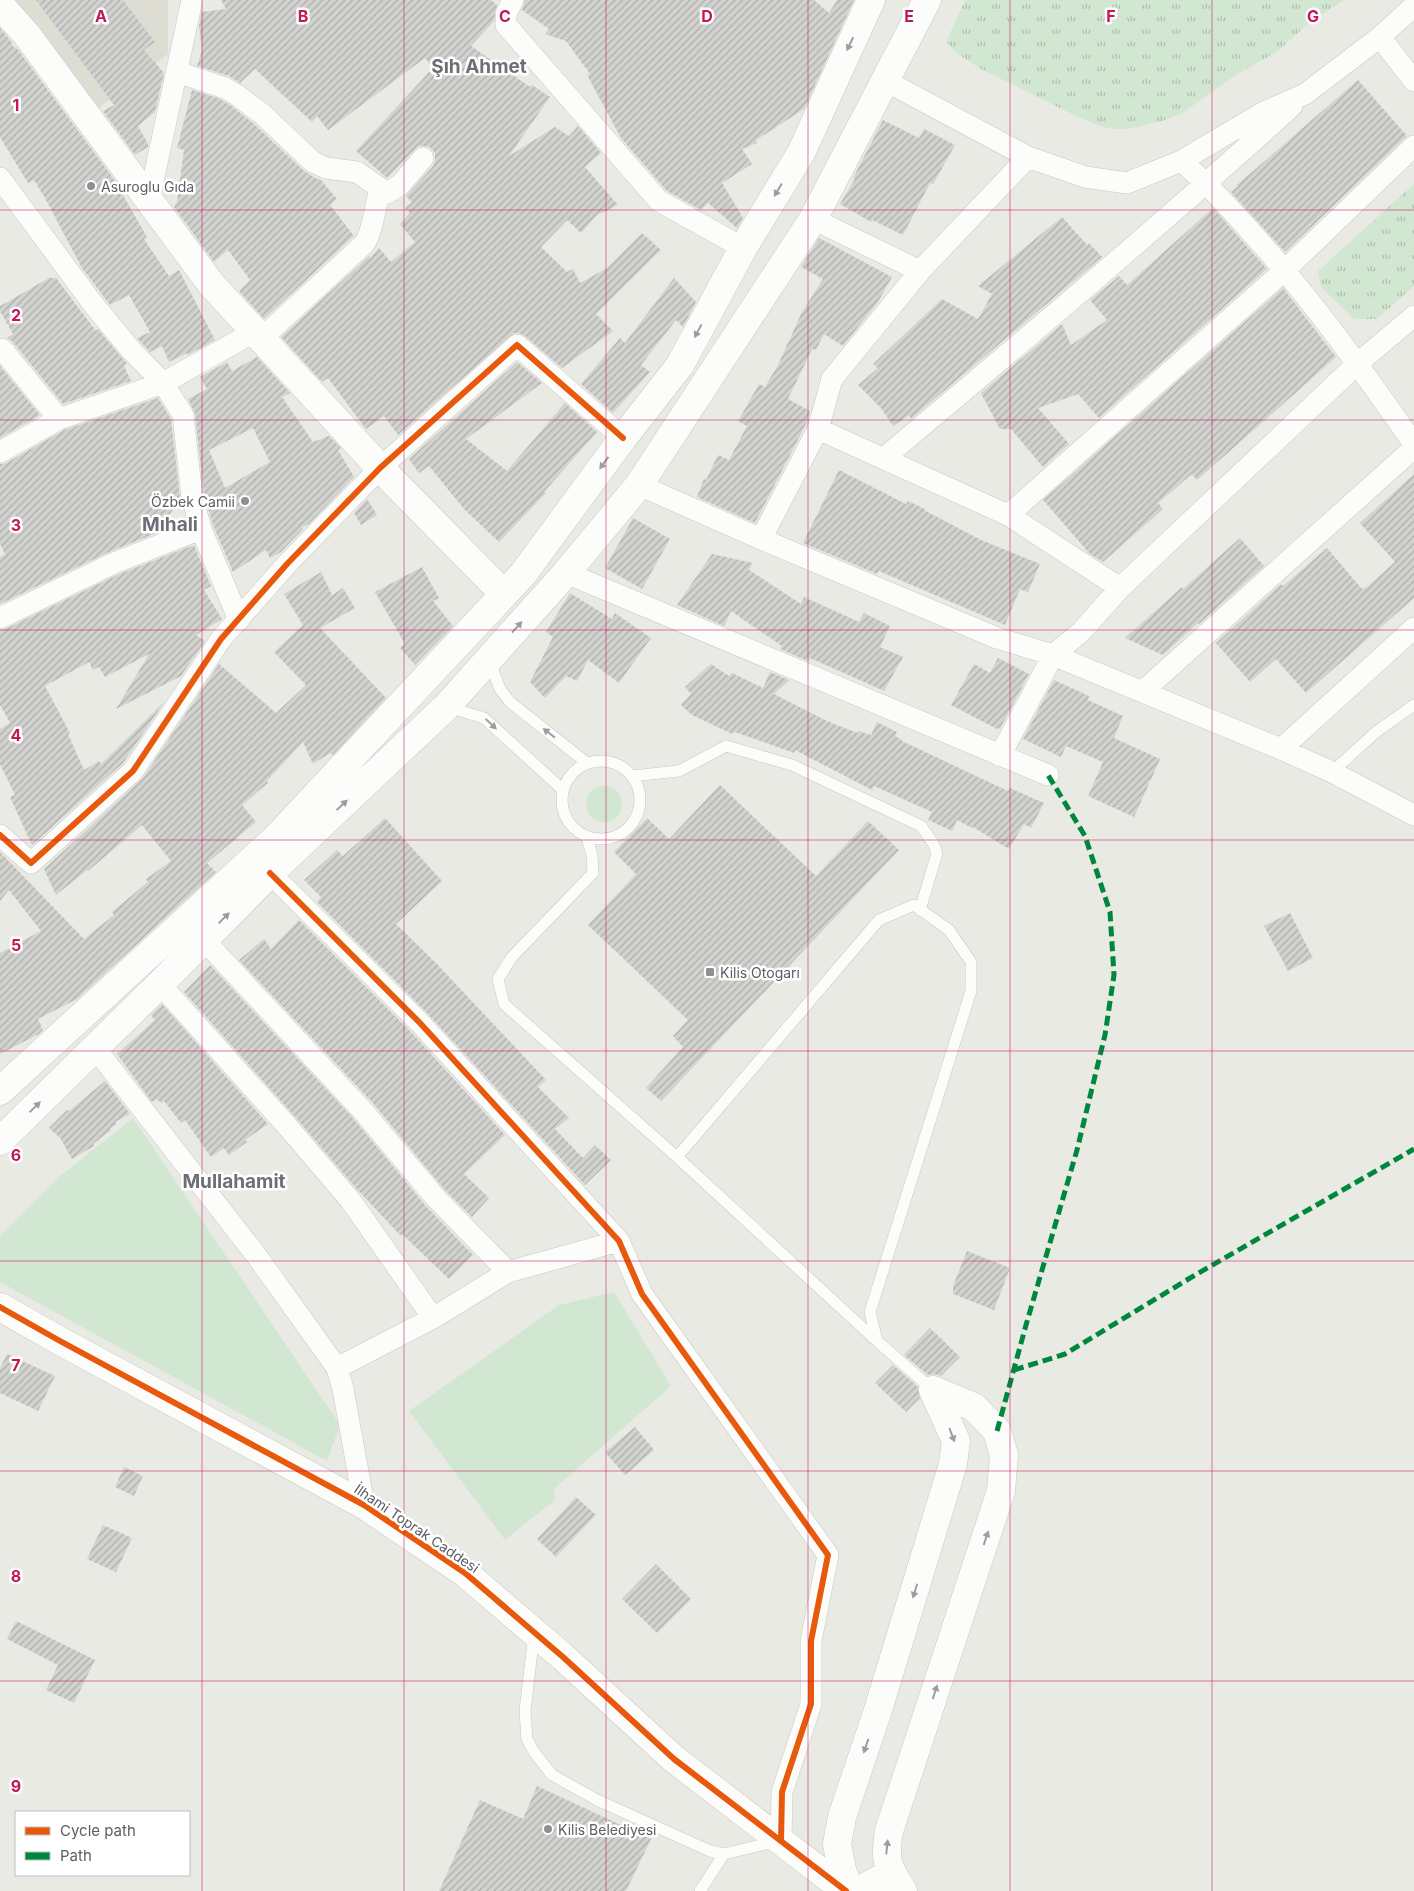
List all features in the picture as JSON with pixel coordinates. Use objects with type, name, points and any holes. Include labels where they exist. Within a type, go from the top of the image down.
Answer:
[{"type":"street","points":[[149,200],[192,0]]},
{"type":"street","points":[[513,0],[506,14],[506,26],[659,201],[743,248]]},
{"type":"street","points":[[0,1091],[276,838],[523,574],[623,438],[680,365],[743,248],[801,153],[871,0]]},
{"type":"street","points":[[0,1141],[270,873],[446,707],[566,573],[639,484],[813,219],[927,0]]},
{"type":"street","points":[[0,5],[27,35],[212,284],[380,468],[504,594]]},
{"type":"street","points":[[884,458],[1207,183],[1305,94],[1380,37],[1414,6]]},
{"type":"street","points":[[1380,37],[1414,81]]},
{"type":"street","points":[[177,72],[225,88],[237,95],[260,113],[313,162],[326,168],[357,172],[372,181],[380,191],[387,193],[400,186],[423,158]]},
{"type":"street","points":[[884,80],[1028,157],[1085,178],[1127,183],[1182,161],[1264,112],[1305,94]]},
{"type":"street","points":[[1008,515],[1285,270],[1414,146]]},
{"type":"street","points":[[761,539],[818,429],[832,379],[920,271],[1028,157]]},
{"type":"street","points":[[1142,692],[1414,446],[1357,364],[1285,270],[1207,183],[1182,161]]},
{"type":"street","points":[[0,178],[93,304],[130,350],[164,382],[182,415],[192,497],[201,529],[239,620]]},
{"type":"street","points":[[0,452],[59,419],[164,382],[259,335],[364,244],[372,228],[375,205],[380,191]]},
{"type":"street","points":[[813,219],[920,271]]},
{"type":"street","points":[[1000,756],[1052,655],[1081,632],[1120,588],[1357,364],[1414,316]]},
{"type":"street","points":[[0,835],[31,863],[132,771],[221,640],[287,564],[380,468],[517,345],[623,438]]},
{"type":"street","points":[[0,351],[2,350],[59,419]]},
{"type":"street","points":[[818,429],[1008,515],[1120,588]]},
{"type":"street","points":[[639,484],[761,539],[997,638],[1052,655],[1281,749],[1332,772],[1414,815]]},
{"type":"street","points":[[0,618],[114,563],[201,529]]},
{"type":"street","points":[[566,573],[1048,775]]},
{"type":"street","points":[[1281,749],[1414,628]]},
{"type":"street","points":[[270,873],[420,1023],[619,1241],[642,1294],[828,1555],[811,1641],[810,1704],[782,1792],[781,1841]]},
{"type":"street","points":[[203,939],[362,1110],[436,1198],[508,1272]]},
{"type":"street","points":[[160,984],[288,1127],[351,1201],[433,1318]]},
{"type":"street","points":[[95,1048],[256,1255],[337,1368],[343,1389],[364,1505]]},
{"type":"street","points":[[337,1368],[433,1318],[508,1272],[619,1241]]},
{"type":"street","name":"İlhami Toprak Caddesi","points":[[0,1307],[364,1505],[465,1574],[534,1633],[674,1759],[848,1891]]},
{"type":"street","points":[[858,1891],[897,1882],[885,1853],[889,1831],[1001,1491],[1004,1455],[997,1431],[974,1407],[933,1390]]},
{"type":"street","points":[[848,1891],[837,1844],[842,1817],[878,1710],[954,1464],[956,1441],[933,1390]]},
{"type":"lane","points":[[489,659],[500,689],[510,702],[587,763]]},
{"type":"lane","points":[[1332,772],[1376,732],[1414,705]]},
{"type":"lane","points":[[446,707],[484,718],[563,790]]},
{"type":"lane","points":[[632,776],[679,770],[726,746],[792,765],[921,826],[933,843],[937,854],[920,910]]},
{"type":"lane","points":[[612,762],[623,767],[632,776],[638,787],[641,799],[633,823],[624,832],[612,838],[599,839],[587,837],[569,823],[564,813],[562,802],[563,790],[568,779],[576,769],[587,763],[612,762]]},
{"type":"lane","points":[[587,837],[592,856],[593,874],[512,957],[498,979],[504,1004],[677,1157],[933,1390]]},
{"type":"lane","points":[[677,1157],[879,920],[914,905],[949,930],[970,962],[971,991],[870,1312],[877,1341]]},
{"type":"lane","points":[[534,1633],[525,1711],[527,1739],[534,1752],[552,1775],[596,1800],[710,1851],[724,1854],[781,1841]]},
{"type":"lane","points":[[700,1891],[724,1854]]},
{"type":"shaded area","points":[[13,0],[168,0],[168,54],[99,108]]},
{"type":"green space","points":[[965,0],[1344,0],[1308,24],[1278,51],[1236,75],[1181,114],[1159,122],[1127,129],[1115,129],[1105,128],[1078,117],[979,68],[958,54],[946,42]]},
{"type":"green space","points":[[1414,184],[1414,286],[1377,319],[1354,319],[1321,287],[1318,271]]},
{"type":"green space","points":[[604,786],[611,787],[617,791],[621,797],[621,811],[617,817],[611,821],[604,822],[597,821],[591,817],[587,811],[586,804],[587,797],[591,791],[597,787]]},
{"type":"green space","points":[[133,1118],[340,1425],[327,1461],[0,1282],[0,1236],[60,1176]]},
{"type":"green space","points":[[614,1292],[671,1386],[554,1489],[556,1499],[505,1540],[409,1411],[559,1305]]},
{"type":"building","points":[[36,0],[123,0],[155,42],[144,50],[164,73],[155,112],[138,126],[148,147],[135,155],[103,111],[114,105]]},
{"type":"building","points":[[221,0],[491,0],[497,5],[494,21],[471,46],[530,87],[532,85],[550,97],[509,156],[555,127],[569,136],[578,126],[601,153],[585,167],[618,205],[597,215],[581,233],[567,220],[541,247],[567,272],[573,269],[580,283],[607,268],[642,233],[661,250],[596,314],[613,331],[562,368],[525,336],[514,333],[398,435],[384,416],[366,429],[328,378],[322,382],[281,337],[379,248],[391,262],[415,242],[400,224],[410,213],[405,208],[412,202],[406,196],[433,166],[435,153],[431,148],[418,146],[387,178],[356,151],[433,68],[425,58],[328,130],[317,116],[312,122],[255,69],[240,83],[229,76],[197,66],[202,50],[199,25],[202,12],[226,9]]},
{"type":"building","points":[[525,0],[814,0],[829,13],[837,0],[854,0],[804,109],[756,140],[757,143],[742,149],[752,164],[722,183],[743,218],[737,228],[708,203],[701,210],[667,191],[621,138],[587,75],[590,74],[566,41],[545,34],[549,29],[522,10]]},
{"type":"building","points":[[0,28],[113,178],[147,237],[144,239],[169,276],[179,270],[215,340],[188,355],[187,353],[169,362],[162,346],[150,352],[137,338],[150,332],[129,295],[110,305],[82,268],[34,180],[28,183],[0,137]]},
{"type":"building","points":[[1358,80],[1407,136],[1285,252],[1231,192]]},
{"type":"building","points":[[192,90],[220,99],[230,105],[253,123],[304,171],[320,179],[337,199],[330,205],[354,236],[264,319],[239,291],[250,280],[228,250],[214,262],[174,207],[177,202],[184,150],[177,148]]},
{"type":"building","points":[[883,120],[919,138],[924,129],[955,145],[933,184],[930,183],[903,235],[872,220],[871,222],[840,204],[855,179],[853,178]]},
{"type":"building","points":[[1213,208],[1267,269],[1099,418],[1078,394],[1038,408],[1069,444],[1043,467],[1011,429],[1000,429],[981,393],[1062,324],[1071,345],[1107,320],[1090,300],[1119,276],[1127,285]]},
{"type":"building","points":[[1062,217],[1087,245],[1089,243],[1102,257],[911,419],[909,415],[893,426],[881,408],[858,385],[878,368],[873,364],[942,299],[978,319],[992,294],[978,286]]},
{"type":"building","points":[[819,238],[892,277],[878,302],[843,346],[824,334],[816,350],[812,349],[788,399],[810,411],[806,424],[755,523],[697,497],[704,479],[706,480],[718,455],[729,460],[747,426],[738,421],[759,384],[765,387],[778,365],[801,314],[823,279],[801,267]]},
{"type":"building","points":[[49,278],[56,278],[96,331],[98,329],[127,364],[124,366],[131,381],[63,404],[12,341],[7,338],[13,334],[0,311],[0,306]]},
{"type":"building","points":[[674,278],[696,302],[683,327],[676,320],[641,365],[650,372],[613,413],[581,384],[620,338],[625,343]]},
{"type":"building","points":[[1283,288],[1336,357],[1197,480],[1192,474],[1158,503],[1163,509],[1103,562],[1090,554],[1043,500]]},
{"type":"building","points":[[257,357],[290,393],[282,397],[313,442],[329,436],[341,448],[338,450],[354,477],[309,524],[302,527],[303,529],[281,552],[270,558],[266,550],[233,572],[213,525],[204,495],[195,414],[188,399],[207,389],[200,377],[227,362],[232,371]],"holes":[[[253,428],[270,462],[225,488],[209,450]]]},
{"type":"building","points":[[517,362],[542,383],[466,439],[507,471],[565,403],[597,432],[544,492],[546,493],[499,542],[464,509],[429,466],[419,473],[409,459]]},
{"type":"building","points":[[0,366],[40,415],[0,438]]},
{"type":"building","points":[[158,398],[171,419],[180,498],[159,532],[109,552],[0,604],[0,557],[5,554],[0,544],[0,464],[6,463],[64,430]]},
{"type":"building","points":[[839,470],[906,504],[908,501],[925,509],[981,540],[1040,564],[1028,592],[1020,589],[1005,625],[879,571],[877,574],[803,543]]},
{"type":"building","points":[[1414,474],[1414,598],[1306,693],[1276,659],[1250,682],[1216,643],[1281,584],[1283,586],[1327,548],[1362,589],[1367,587],[1395,562],[1360,523]]},
{"type":"building","points":[[367,499],[377,515],[361,525],[354,513]]},
{"type":"building","points":[[633,518],[670,539],[642,589],[605,568]]},
{"type":"building","points":[[1240,538],[1264,566],[1199,624],[1163,655],[1125,638],[1182,587],[1183,589]]},
{"type":"building","points":[[194,545],[211,586],[204,590],[222,619],[196,635],[205,641],[181,676],[116,709],[149,654],[105,677],[99,667],[93,670],[89,662],[45,686],[70,733],[68,734],[84,770],[99,761],[101,764],[165,701],[123,763],[32,845],[10,797],[15,795],[0,764],[0,729],[10,723],[0,705],[0,630],[119,574]]},
{"type":"building","points":[[712,554],[753,563],[749,570],[801,604],[804,597],[859,622],[864,613],[890,626],[880,647],[903,657],[884,691],[810,658],[808,661],[780,649],[782,646],[731,611],[724,626],[677,605]]},
{"type":"building","points":[[422,567],[439,598],[433,601],[453,626],[415,665],[400,648],[405,644],[375,592]]},
{"type":"building","points":[[321,572],[332,595],[343,588],[355,608],[320,628],[386,698],[333,755],[330,753],[313,764],[303,742],[267,781],[268,783],[242,805],[256,822],[207,863],[216,872],[77,999],[38,1019],[43,1030],[39,1034],[0,1054],[0,953],[41,931],[9,890],[0,901],[0,852],[84,939],[114,915],[112,912],[148,882],[146,879],[171,861],[142,825],[88,871],[56,895],[44,869],[143,778],[219,664],[276,713],[306,685],[274,652],[303,625],[284,594]]},
{"type":"building","points":[[570,593],[612,619],[615,613],[651,638],[619,683],[588,660],[577,681],[566,676],[545,698],[530,682],[553,637],[546,632]]},
{"type":"building","points":[[998,658],[1029,674],[1000,729],[951,705],[974,664],[990,673]]},
{"type":"building","points":[[711,664],[729,676],[732,673],[763,688],[770,672],[789,680],[774,694],[829,722],[858,733],[859,731],[871,735],[877,722],[897,732],[895,736],[902,741],[1008,791],[1010,788],[1044,803],[1031,828],[1024,824],[1009,849],[973,827],[957,820],[952,831],[928,820],[932,812],[874,786],[872,790],[795,750],[794,753],[735,732],[732,734],[692,715],[681,705],[691,694],[685,687]]},
{"type":"building","points":[[1054,680],[1089,696],[1088,700],[1123,716],[1114,738],[1160,759],[1150,782],[1147,780],[1149,784],[1134,817],[1088,796],[1103,762],[1066,746],[1061,757],[1023,739]]},
{"type":"building","name":"Kilis Otogarı","points":[[720,785],[816,876],[868,821],[899,850],[661,1101],[646,1088],[683,1047],[673,1036],[688,1020],[588,925],[636,874],[614,852],[647,818],[669,839]]},
{"type":"building","points":[[385,818],[442,881],[396,924],[435,962],[546,1080],[538,1087],[569,1118],[555,1129],[583,1158],[595,1145],[611,1160],[585,1185],[429,1015],[317,902],[321,897],[304,880],[337,850],[343,856]]},
{"type":"building","points":[[1290,913],[1313,958],[1288,971],[1264,926]]},
{"type":"building","points":[[299,920],[411,1032],[505,1135],[464,1174],[489,1198],[472,1217],[444,1189],[372,1102],[239,960],[264,939],[271,949]]},
{"type":"building","points":[[210,965],[353,1118],[425,1205],[473,1255],[449,1279],[402,1234],[400,1235],[356,1188],[184,992]]},
{"type":"building","points":[[162,1004],[268,1124],[245,1140],[247,1142],[229,1155],[224,1148],[211,1157],[185,1120],[181,1123],[164,1101],[161,1103],[157,1099],[152,1102],[117,1054],[155,1020],[151,1015]]},
{"type":"building","points":[[105,1081],[130,1114],[115,1122],[117,1124],[93,1144],[94,1146],[72,1159],[60,1138],[49,1128],[67,1110],[69,1111]]},
{"type":"building","points":[[967,1251],[1010,1268],[994,1310],[953,1294],[953,1286]]},
{"type":"building","points":[[930,1328],[960,1357],[941,1376],[928,1375],[904,1355]]},
{"type":"building","points":[[7,1354],[55,1376],[38,1411],[0,1393],[0,1368]]},
{"type":"building","points":[[893,1365],[918,1387],[920,1398],[906,1412],[875,1383]]},
{"type":"building","points":[[635,1427],[654,1450],[625,1475],[605,1452]]},
{"type":"building","points":[[124,1467],[143,1476],[134,1496],[115,1487]]},
{"type":"building","points":[[576,1497],[596,1515],[556,1557],[537,1539]]},
{"type":"building","points":[[103,1525],[132,1538],[116,1572],[87,1559]]},
{"type":"building","points":[[656,1564],[691,1599],[657,1633],[622,1599]]},
{"type":"building","points":[[16,1621],[95,1660],[74,1703],[46,1690],[58,1665],[7,1639]]},
{"type":"building","name":"Kilis Belediyesi","points":[[537,1786],[651,1839],[626,1891],[439,1891],[480,1800],[523,1819]]},
{"type":"marked path","points":[[997,1431],[1077,1150],[1105,1035],[1114,975],[1110,912],[1085,836],[1048,775]]},
{"type":"marked path","points":[[1014,1370],[1065,1354],[1195,1275],[1414,1149]]},
{"type":"cycle path","points":[[0,835],[31,863],[133,771],[221,639],[287,564],[380,468],[517,345],[623,438]]},
{"type":"cycle path","points":[[270,873],[420,1023],[619,1241],[642,1294],[828,1555],[811,1641],[811,1704],[782,1792],[781,1841]]},
{"type":"cycle path","points":[[0,1307],[364,1505],[465,1573],[563,1657],[674,1759],[846,1891]]},
{"type":"place","name":"Asuroglu Gıda","points":[[91,186]]},
{"type":"place","name":"Özbek Camii","points":[[245,501]]},
{"type":"place","name":"Kilis Otogarı","points":[[710,972]]},
{"type":"place","name":"Kilis Belediyesi","points":[[548,1829]]},
{"type":"district","name":"Şıh Ahmet","points":[[479,66]]},
{"type":"district","name":"Mıhali","points":[[170,524]]},
{"type":"district","name":"Mullahamit","points":[[234,1181]]}]
